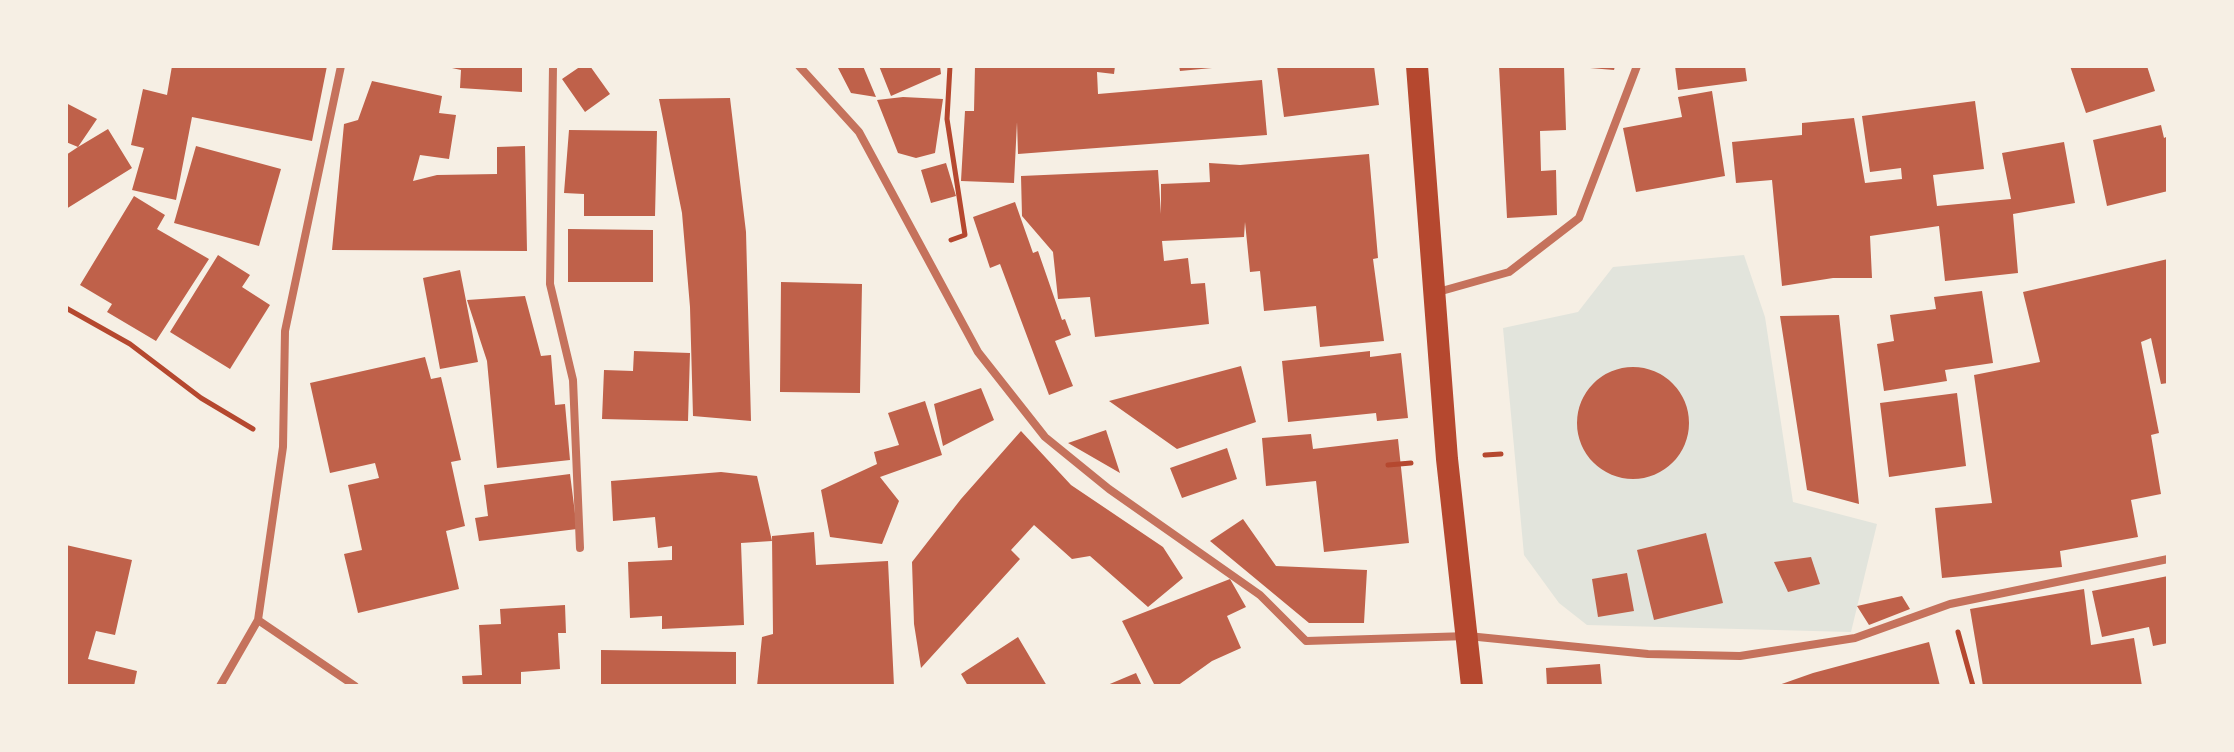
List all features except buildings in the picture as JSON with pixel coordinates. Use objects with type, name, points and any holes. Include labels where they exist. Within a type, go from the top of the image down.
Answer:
[{"type":"highway","points":[[1417,66],[1433,293],[1472,686]]},
{"type":"street","points":[[220,686],[258,620],[283,447],[285,331],[341,66]]},
{"type":"street","points":[[553,66],[550,284],[573,380],[580,548]]},
{"type":"street","points":[[799,66],[859,132],[978,352],[1045,437],[1109,489],[1260,595],[1306,641],[1468,636],[1648,654],[1740,656],[1855,638],[1950,604],[2168,559]]},
{"type":"street","points":[[1433,293],[1509,272],[1579,218],[1637,66]]},
{"type":"street","points":[[258,620],[355,686]]},
{"type":"path","points":[[923,250],[965,235],[947,119],[950,66]]},
{"type":"path","points":[[66,308],[130,344],[201,398],[283,447]]},
{"type":"path","points":[[1950,604],[1973,686]]},
{"type":"shaded area","points":[[1744,255],[1765,317],[1793,502],[1877,524],[1851,632],[1587,625],[1559,603],[1524,555],[1503,328],[1578,312],[1613,267]]}]
